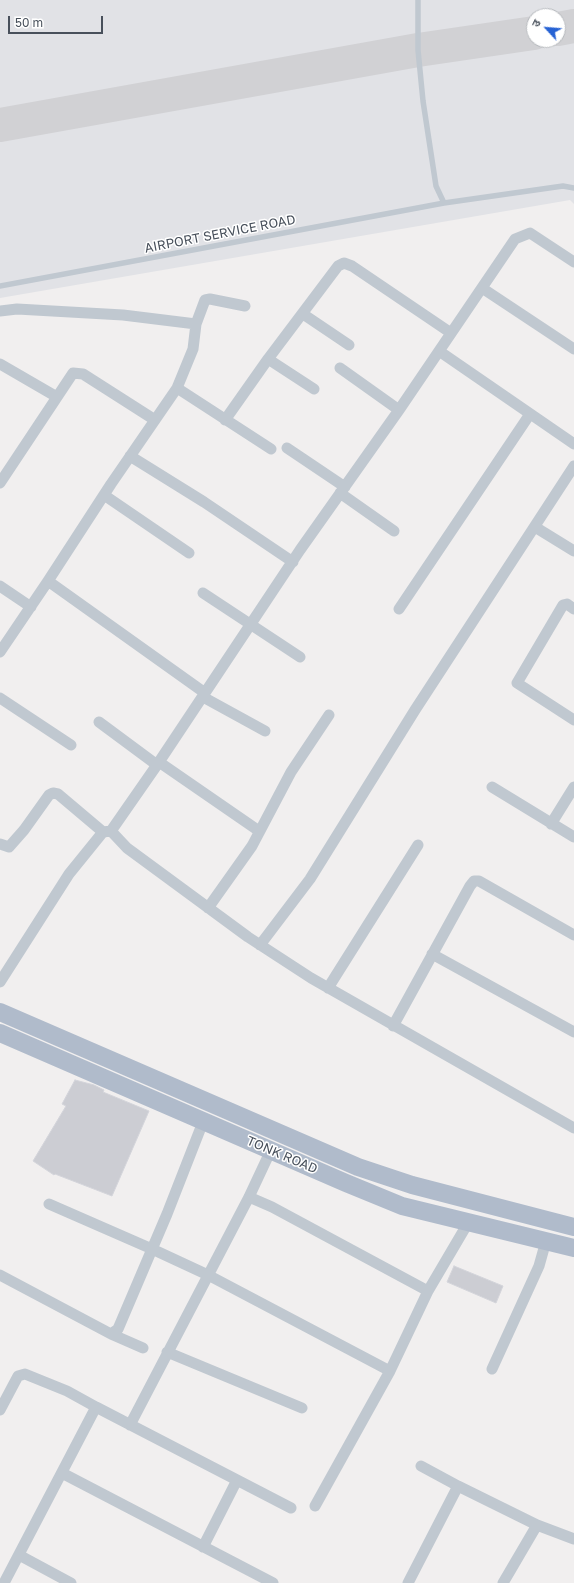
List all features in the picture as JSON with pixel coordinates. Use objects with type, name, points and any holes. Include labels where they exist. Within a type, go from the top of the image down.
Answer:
[{"type":"main road","name":"TONK ROAD","points":[[0,1012],[358,1168],[412,1185],[574,1227]]},
{"type":"main road","name":"TONK ROAD","points":[[0,1033],[402,1206],[574,1248]]},
{"type":"street","points":[[0,982],[69,874],[107,832],[158,764],[293,562],[399,410],[515,239],[530,234],[574,262]]},
{"type":"street","points":[[225,420],[268,359],[338,266],[344,263],[352,266],[451,333]]},
{"type":"street","points":[[482,288],[574,349]]},
{"type":"street","points":[[0,652],[176,388],[193,350],[196,324],[205,300],[210,299],[245,306]]},
{"type":"street","points":[[0,311],[17,309],[123,315],[196,324]]},
{"type":"street","points":[[303,314],[349,345]]},
{"type":"street","points":[[439,351],[574,444]]},
{"type":"street","points":[[268,359],[314,390]]},
{"type":"street","points":[[0,364],[57,398]]},
{"type":"street","points":[[340,368],[399,410]]},
{"type":"street","points":[[0,483],[73,373],[83,374],[155,420]]},
{"type":"street","points":[[176,388],[271,449]]},
{"type":"street","points":[[399,609],[530,414]]},
{"type":"street","points":[[287,448],[394,531]]},
{"type":"street","points":[[130,456],[204,502],[293,562]]},
{"type":"street","points":[[260,945],[310,879],[415,710],[574,466]]},
{"type":"street","points":[[104,495],[188,553]]},
{"type":"street","points":[[535,527],[574,551]]},
{"type":"street","points":[[48,581],[204,695],[265,731]]},
{"type":"street","points":[[0,586],[31,606]]},
{"type":"street","points":[[203,593],[300,657]]},
{"type":"street","points":[[574,609],[566,604],[563,605],[517,683],[519,686],[574,720]]},
{"type":"street","points":[[0,698],[71,745]]},
{"type":"street","points":[[208,908],[252,846],[290,772],[329,715]]},
{"type":"street","points":[[99,722],[158,764],[260,831]]},
{"type":"street","points":[[552,824],[574,787]]},
{"type":"street","points":[[492,788],[574,837]]},
{"type":"street","points":[[0,844],[9,847],[24,830],[49,795],[53,793],[58,794],[127,848],[260,945],[328,988],[393,1026],[574,1128]]},
{"type":"street","points":[[328,988],[418,845]]},
{"type":"street","points":[[393,1026],[474,881],[479,881],[574,935]]},
{"type":"street","points":[[432,954],[574,1032]]},
{"type":"street","points":[[111,1334],[118,1329],[204,1122]]},
{"type":"street","points":[[130,1425],[249,1198],[270,1150]]},
{"type":"street","points":[[249,1198],[272,1207],[428,1291]]},
{"type":"street","points":[[49,1204],[208,1275],[390,1370]]},
{"type":"street","points":[[315,1506],[390,1370],[428,1291],[468,1223]]},
{"type":"street","points":[[492,1370],[539,1266],[546,1242]]},
{"type":"street","points":[[0,1275],[111,1334],[143,1348]]},
{"type":"street","points":[[168,1352],[302,1408]]},
{"type":"street","points":[[0,1410],[18,1376],[25,1374],[67,1391],[291,1508]]},
{"type":"street","points":[[4,1577],[19,1555],[96,1407]]},
{"type":"street","points":[[421,1466],[537,1525],[574,1539]]},
{"type":"street","points":[[62,1473],[273,1583]]},
{"type":"street","points":[[203,1547],[237,1480]]},
{"type":"street","points":[[408,1583],[458,1486]]},
{"type":"street","points":[[503,1583],[537,1525]]},
{"type":"street","points":[[19,1555],[71,1583]]},
{"type":"lane","points":[[418,0],[418,50],[424,101],[436,186],[444,203]]},
{"type":"lane","name":"AIRPORT SERVICE ROAD","points":[[0,286],[444,203],[563,186],[574,188]]},
{"type":"shaded area","points":[[0,0],[574,0],[574,204],[570,200],[0,298]]},
{"type":"building","points":[[75,1080],[94,1085],[104,1090],[103,1092],[149,1111],[112,1196],[55,1174],[54,1175],[33,1161],[66,1106],[62,1104]]},
{"type":"building","points":[[454,1266],[503,1286],[496,1303],[447,1282]]},
{"type":"taxiway","points":[[566,28],[574,26]]},
{"type":"taxiway","points":[[0,125],[418,50],[526,34]]}]
